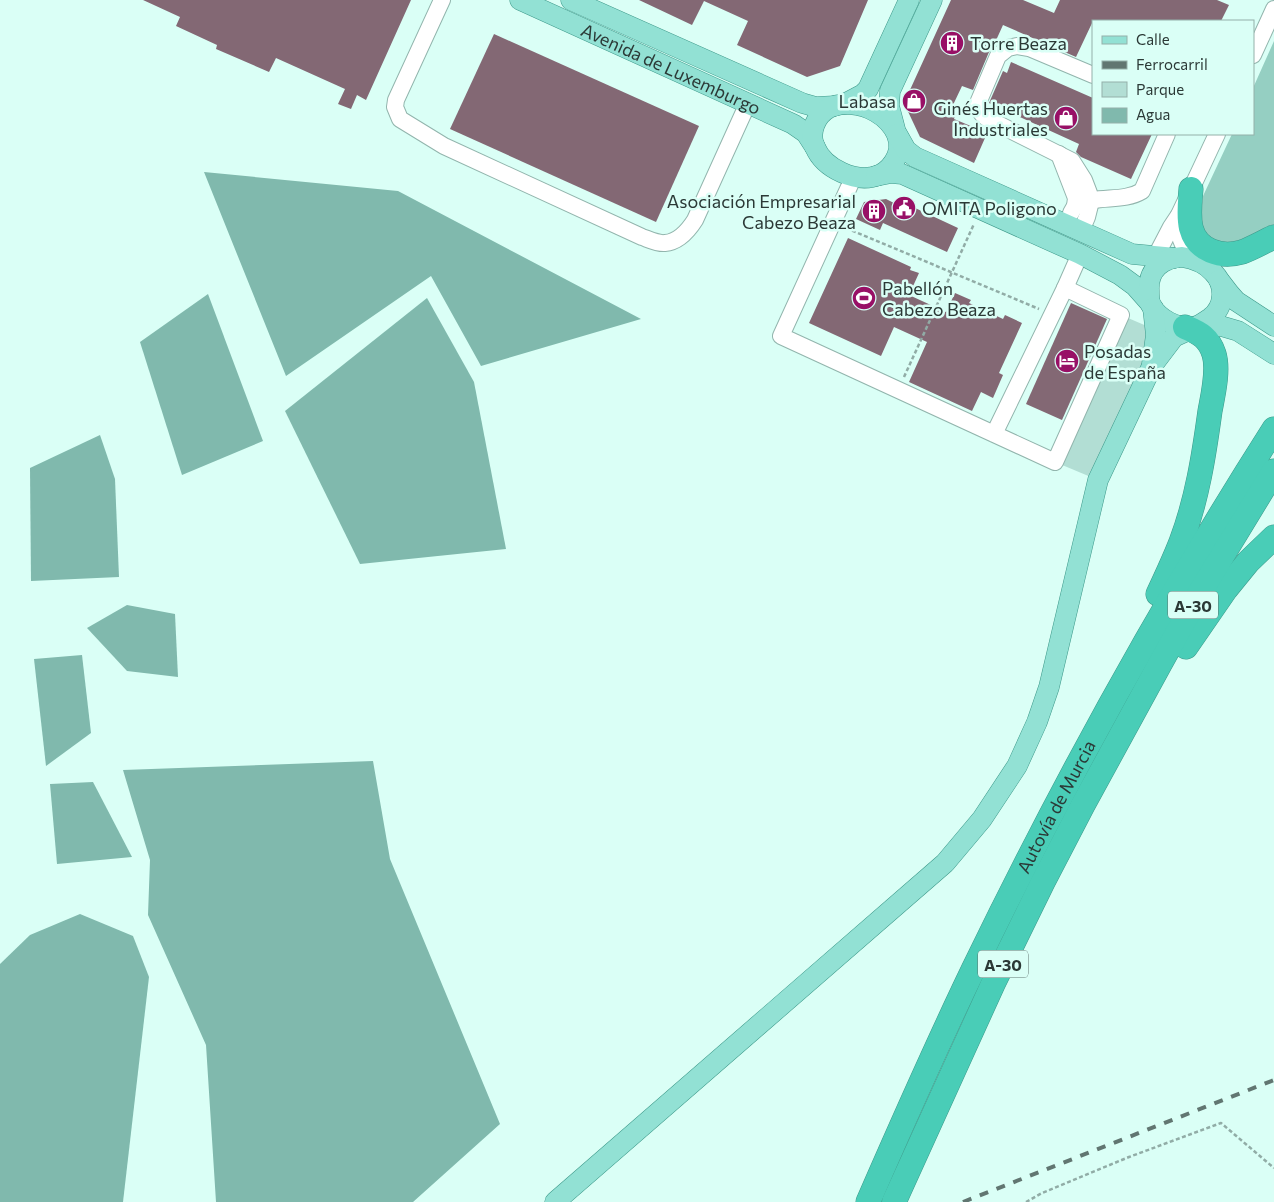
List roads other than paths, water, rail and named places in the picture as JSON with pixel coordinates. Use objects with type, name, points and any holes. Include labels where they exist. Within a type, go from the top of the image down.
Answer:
[{"type":"highway","points":[[1192,189],[1190,211],[1192,230],[1200,244],[1210,251],[1222,254],[1235,253],[1248,250],[1274,237]]},
{"type":"highway","points":[[1207,269],[1240,263],[1258,254],[1274,241]]},
{"type":"highway","points":[[1150,635],[1154,602],[1182,541],[1193,503],[1204,456],[1213,395],[1216,367],[1214,354],[1205,337],[1193,327]]},
{"type":"highway","name":"Autovía de Murcia","points":[[868,1202],[924,1075],[1006,904],[1077,767],[1150,635],[1206,539],[1274,429]]},
{"type":"highway","name":"Autovía de Murcia","points":[[897,1196],[1019,930],[1078,814],[1199,594],[1274,471]]},
{"type":"highway","points":[[1117,743],[1142,719],[1183,652],[1226,589],[1248,562],[1274,537]]},
{"type":"main road","name":"Avenida de Luxemburgo","points":[[520,0],[793,124],[800,128],[811,140],[814,147]]},
{"type":"main road","name":"Avenida de Luxemburgo","points":[[571,0],[601,6],[802,103],[816,107],[839,105]]},
{"type":"main road","points":[[908,0],[868,89],[864,94],[828,109],[815,122],[812,138],[814,147],[826,162],[837,170],[864,178],[896,172],[906,175],[1080,254],[1127,279],[1140,290],[1151,305],[1169,322],[1193,327],[1221,326],[1238,331],[1274,354]]},
{"type":"main road","points":[[876,176],[884,173],[892,166],[899,150],[889,106],[890,91],[932,0]]},
{"type":"main road","points":[[589,31],[601,6]]},
{"type":"main road","points":[[839,105],[861,106],[886,119],[906,150],[915,157],[1132,254],[1161,262],[1182,257],[1207,269],[1232,297],[1274,326]]},
{"type":"main road","points":[[1152,366],[1156,334],[1148,292],[1149,282],[1161,262]]},
{"type":"main road","points":[[555,1202],[945,863],[982,819],[1017,766],[1037,722],[1049,687],[1098,480],[1152,366],[1174,337],[1215,315],[1220,308],[1222,290],[1207,269]]},
{"type":"street","points":[[442,0],[396,100],[395,107],[400,119],[444,146],[642,237],[664,244],[682,237],[689,230],[748,103]]},
{"type":"street","points":[[1254,53],[1274,9]]},
{"type":"street","points":[[1082,203],[1089,193],[1084,180],[1072,161],[988,119],[981,114],[978,109],[978,103],[998,56],[1008,48],[1018,46],[1029,48],[1092,75]]},
{"type":"street","points":[[1082,203],[1135,195],[1142,192],[1167,135]]},
{"type":"street","points":[[1161,262],[1171,227],[1192,189],[1217,135]]},
{"type":"street","points":[[854,176],[781,336],[1055,462],[1121,315],[1065,288]]},
{"type":"street","points":[[1073,227],[1087,218],[1090,205],[1082,203]]},
{"type":"street","points":[[1179,215],[1178,231],[1187,252],[1207,269]]},
{"type":"street","points":[[994,434],[1080,254]]},
{"type":"water","points":[[204,172],[398,191],[641,319],[481,366],[431,276],[286,376]]},
{"type":"water","points":[[208,294],[263,441],[182,475],[140,342]]},
{"type":"water","points":[[427,298],[474,382],[506,549],[360,564],[285,411]]},
{"type":"water","points":[[100,435],[115,479],[119,577],[31,581],[30,468]]},
{"type":"water","points":[[127,605],[175,614],[178,677],[127,671],[87,628]]},
{"type":"water","points":[[82,655],[91,733],[46,766],[34,659]]},
{"type":"water","points":[[373,761],[390,859],[500,1124],[413,1202],[216,1202],[206,1045],[148,915],[150,860],[123,770]]},
{"type":"water","points":[[93,782],[132,857],[57,864],[50,784]]},
{"type":"water","points":[[80,914],[133,936],[149,977],[123,1202],[0,1202],[0,964],[30,935]]},
{"type":"railway","points":[[963,1202],[1274,1080]]},
{"type":"place","name":"Torre Beaza","points":[[952,43]]},
{"type":"place","name":"Labasa","points":[[914,101]]},
{"type":"place","name":"Ginés Huertas Industriales","points":[[1066,118]]},
{"type":"place","name":"OMITA Poligono","points":[[904,208]]},
{"type":"place","name":"Asociación Empresarial Cabezo Beaza","points":[[874,211]]},
{"type":"place","name":"Pabellón Cabezo Beaza","points":[[864,298]]},
{"type":"place","name":"Posadas de España","points":[[1067,361]]}]
